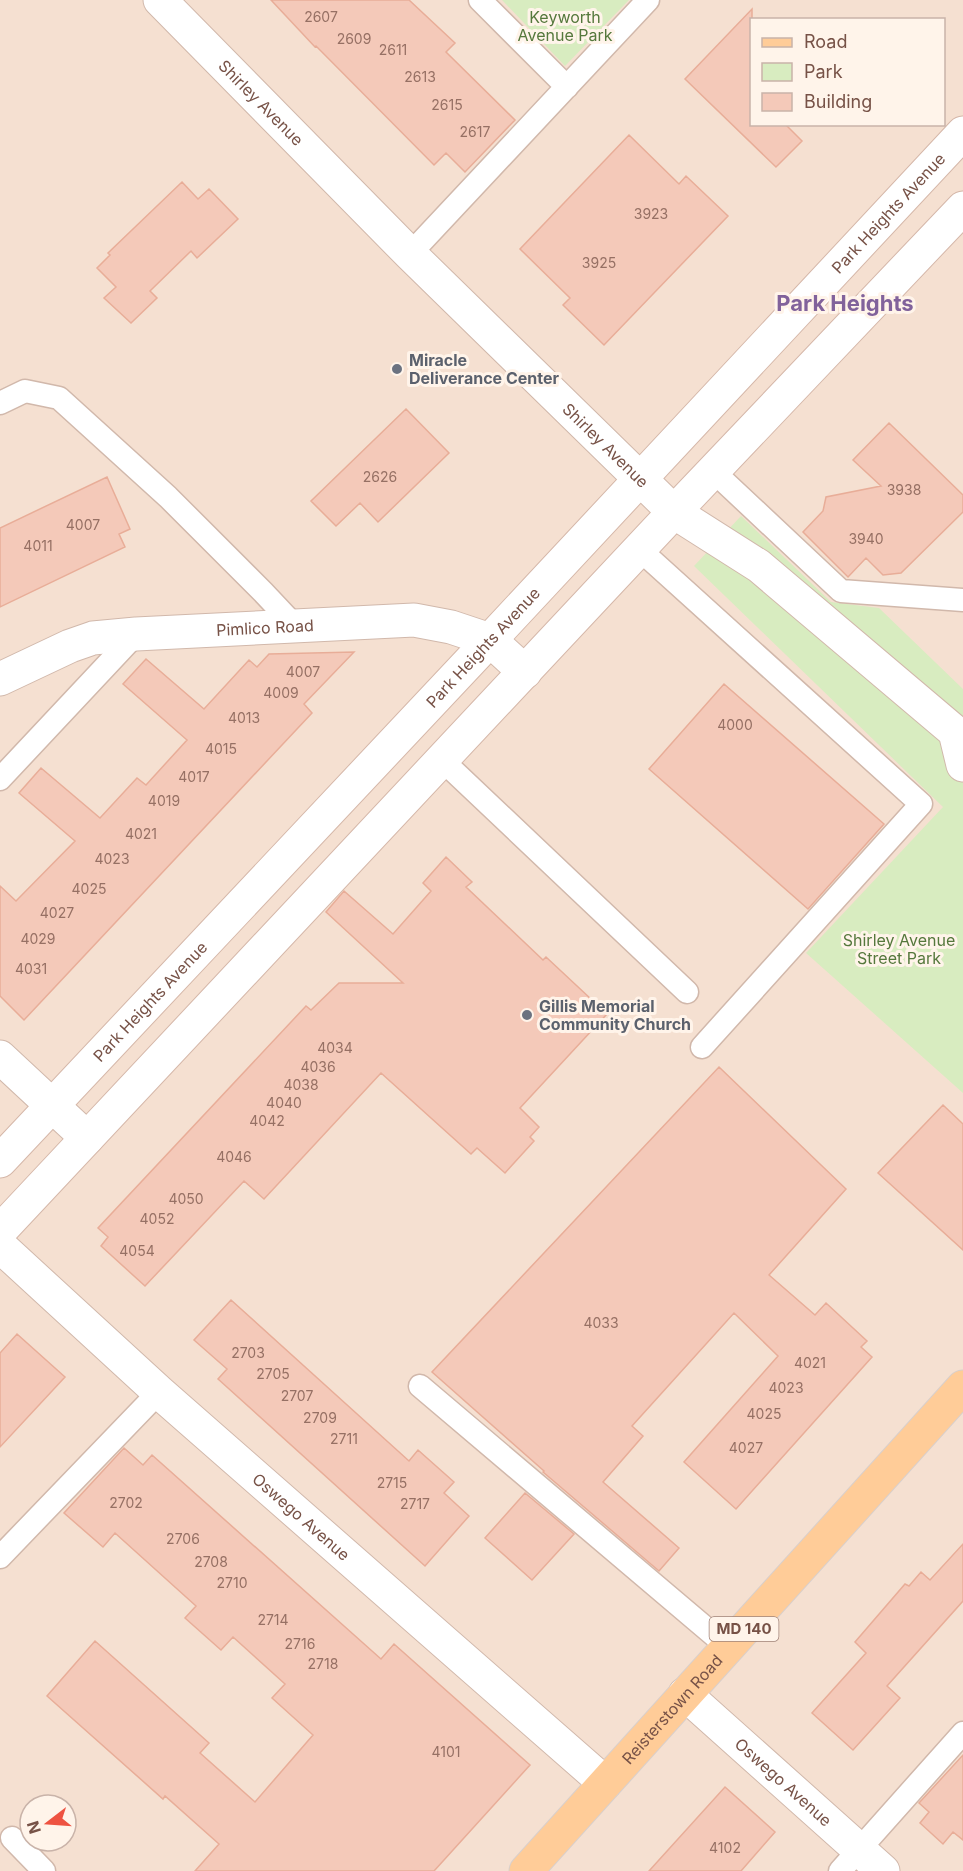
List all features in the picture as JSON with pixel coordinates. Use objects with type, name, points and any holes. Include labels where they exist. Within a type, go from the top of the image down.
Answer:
[{"type":"main road","name":"Reisterstown Road","points":[[525,1871],[963,1387]]},
{"type":"street","name":"Shirley Avenue","points":[[160,0],[410,254],[674,512],[759,566],[955,732],[963,765]]},
{"type":"street","name":"Park Heights Avenue","points":[[0,1161],[963,133]]},
{"type":"street","points":[[0,1231],[639,549],[963,208]]},
{"type":"street","name":"Pimlico Road","points":[[0,679],[70,646],[93,638],[414,620],[451,627],[490,640],[525,672]]},
{"type":"street","points":[[0,1057],[87,1138]]},
{"type":"street","name":"Oswego Avenue","points":[[0,1246],[159,1392],[605,1783]]},
{"type":"street","name":"Oswego Avenue","points":[[685,1694],[850,1860],[883,1871]]},
{"type":"lane","points":[[480,0],[567,87]]},
{"type":"lane","points":[[410,254],[648,0]]},
{"type":"lane","points":[[0,403],[25,391],[59,398],[168,497],[295,626]]},
{"type":"lane","points":[[713,471],[841,591],[963,600]]},
{"type":"lane","points":[[639,549],[921,804],[702,1047]]},
{"type":"lane","points":[[0,779],[136,634]]},
{"type":"lane","points":[[442,760],[687,992]]},
{"type":"lane","points":[[420,1386],[728,1647]]},
{"type":"lane","points":[[0,1557],[159,1392]]},
{"type":"lane","points":[[850,1860],[963,1733]]},
{"type":"lane","points":[[12,1838],[44,1871]]},
{"type":"shaded area","points":[[0,0],[963,0],[963,1871],[0,1871]]},
{"type":"green space","name":"Keyworth Avenue Park","points":[[502,0],[629,0],[565,66]]},
{"type":"green space","name":"Shirley Avenue Street Park","points":[[741,516],[831,602],[879,608],[963,689],[963,1093],[806,953],[943,807],[694,566]]},
{"type":"building","points":[[271,0],[409,0],[455,43],[446,52],[515,120],[465,172],[446,153],[434,165]]},
{"type":"building","points":[[752,9],[752,18],[750,18],[750,126],[787,126],[802,141],[776,167],[685,79]]},
{"type":"building","points":[[629,135],[679,184],[686,176],[728,216],[604,345],[563,305],[570,298],[520,249]]},
{"type":"building","points":[[182,182],[198,199],[209,189],[238,219],[197,258],[191,251],[150,291],[157,298],[131,323],[104,298],[116,287],[97,268],[110,255],[108,253]]},
{"type":"building","points":[[406,409],[449,453],[378,522],[360,503],[336,526],[311,501]]},
{"type":"building","points":[[889,423],[963,495],[963,512],[901,573],[883,575],[866,558],[848,577],[803,532],[823,511],[826,497],[881,486],[853,460]]},
{"type":"building","points":[[107,477],[130,529],[119,534],[125,547],[0,607],[0,528]]},
{"type":"building","points":[[354,652],[304,704],[312,713],[24,1020],[0,996],[0,886],[16,901],[75,841],[19,793],[41,768],[100,818],[137,778],[146,785],[187,740],[123,684],[146,659],[204,709],[249,660],[257,667],[269,654]]},
{"type":"building","points":[[724,684],[884,824],[808,909],[649,769]]},
{"type":"building","points":[[446,857],[472,882],[466,887],[543,960],[546,957],[607,1014],[520,1108],[539,1127],[530,1137],[534,1141],[505,1173],[477,1148],[471,1154],[381,1073],[264,1199],[244,1181],[145,1286],[101,1246],[108,1237],[98,1228],[306,1006],[311,1010],[339,983],[403,983],[326,912],[344,891],[393,934],[431,891],[423,883]]},
{"type":"building","points":[[719,1067],[846,1189],[769,1275],[815,1315],[826,1303],[867,1341],[861,1347],[872,1357],[736,1509],[684,1462],[778,1356],[734,1313],[632,1426],[643,1436],[603,1482],[679,1548],[659,1571],[543,1472],[432,1372]]},
{"type":"building","points":[[943,1105],[963,1124],[963,1250],[878,1173]]},
{"type":"building","points":[[231,1300],[409,1461],[418,1450],[454,1482],[444,1493],[469,1516],[425,1566],[218,1379],[227,1369],[194,1340]]},
{"type":"building","points":[[17,1334],[65,1377],[0,1447],[0,1353]]},
{"type":"building","points":[[124,1448],[143,1465],[152,1455],[381,1659],[394,1644],[530,1765],[434,1871],[195,1871],[219,1844],[165,1796],[163,1799],[47,1696],[95,1641],[209,1743],[200,1753],[255,1802],[313,1735],[272,1698],[285,1684],[233,1637],[221,1650],[185,1618],[196,1606],[115,1533],[103,1547],[64,1513]]},
{"type":"building","points":[[525,1493],[574,1534],[532,1580],[485,1538]]},
{"type":"building","points":[[963,1544],[963,1601],[887,1686],[900,1698],[853,1750],[812,1713],[866,1653],[855,1642],[905,1584],[909,1586],[921,1572],[930,1580]]},
{"type":"building","points":[[963,1755],[963,1840],[953,1832],[943,1844],[920,1823],[929,1812],[919,1803]]},
{"type":"building","points":[[725,1787],[775,1832],[741,1871],[649,1871]]},
{"type":"place","name":"Miracle Deliverance Center","points":[[397,369]]},
{"type":"place","name":"Gillis Memorial Community Church","points":[[527,1015]]},
{"type":"district","name":"Park Heights","points":[[845,303]]}]
